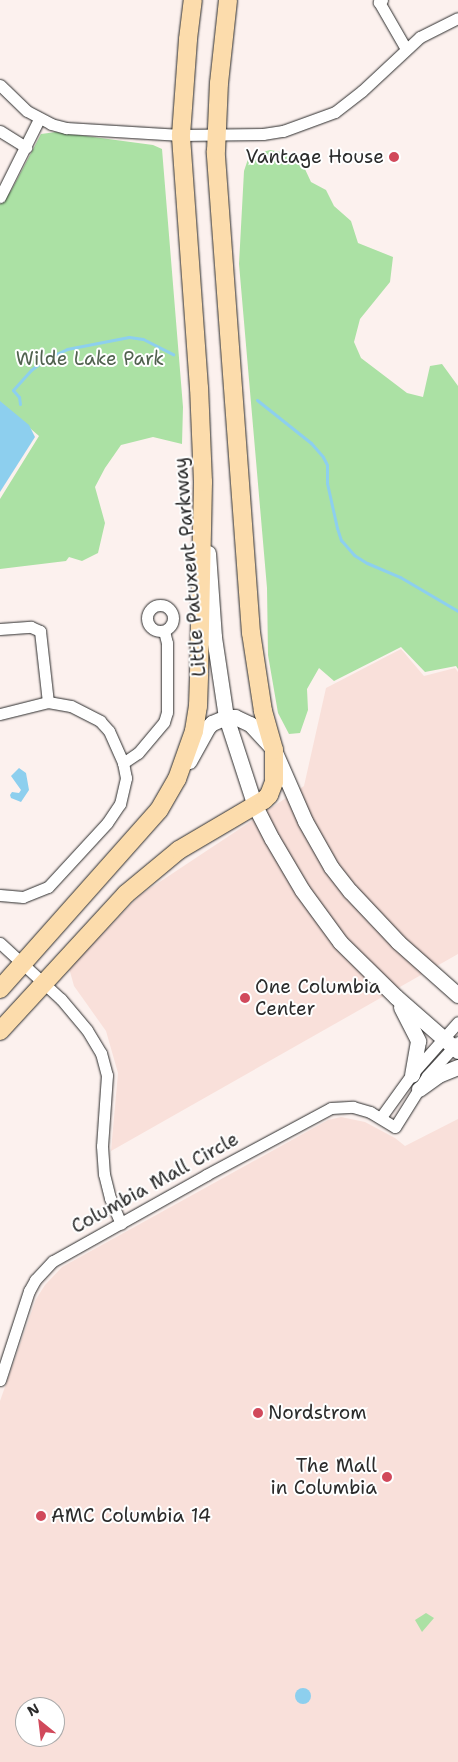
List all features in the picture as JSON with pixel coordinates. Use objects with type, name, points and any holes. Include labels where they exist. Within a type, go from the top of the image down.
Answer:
[{"type":"main road","name":"Little Patuxent Parkway","points":[[194,0],[188,39],[181,135],[214,637],[226,717],[238,759],[255,806],[287,867],[321,916],[340,942],[396,997],[453,1044]]},
{"type":"main road","points":[[228,0],[218,83],[217,135],[221,229],[251,633],[261,702],[274,750],[304,821],[331,866],[350,891],[398,942],[458,995]]},
{"type":"main road","points":[[177,779],[186,757],[198,706],[203,482]]},
{"type":"main road","points":[[0,989],[145,828],[159,810],[207,728],[218,719],[226,717],[235,717],[250,724],[274,750],[274,782],[268,796],[255,806],[180,850],[148,874],[102,918],[0,1031]]},
{"type":"main road","points":[[396,997],[418,1040],[412,1074]]},
{"type":"main road","points":[[419,1089],[438,1075],[458,1067]]},
{"type":"street","points":[[382,0],[379,2],[406,49]]},
{"type":"street","points":[[0,85],[13,99],[39,119],[51,124],[83,130],[181,135],[269,133],[317,120],[335,112],[355,97],[406,49],[436,27],[458,18]]},
{"type":"street","points":[[0,197],[39,119]]},
{"type":"street","points":[[0,132],[26,147]]},
{"type":"street","points":[[0,629],[31,627],[40,631],[48,702]]},
{"type":"street","points":[[123,763],[138,753],[164,722],[167,712],[167,643],[164,631]]},
{"type":"street","points":[[0,714],[48,702],[71,706],[100,721],[109,731],[123,763],[126,778],[120,804],[107,823],[57,880],[37,893],[24,897],[0,895]]},
{"type":"street","points":[[0,943],[44,982],[96,1042],[105,1065],[107,1088],[102,1146],[103,1162],[110,1198],[121,1224]]},
{"type":"street","points":[[419,1089],[453,1044],[458,1022]]},
{"type":"street","points":[[381,1118],[412,1074],[453,1044]]},
{"type":"street","name":"Columbia Mall Circle","points":[[0,1380],[23,1305],[35,1280],[43,1270],[66,1253],[320,1112],[331,1108],[353,1107],[381,1118],[396,1127],[419,1089]]},
{"type":"shaded area","points":[[401,649],[424,676],[455,668],[458,672],[458,954],[111,1151],[118,1073],[106,1031],[74,986],[69,968],[140,895],[304,786],[326,688]]},
{"type":"shaded area","points":[[341,1117],[365,1122],[395,1138],[405,1146],[458,1119],[458,1762],[0,1762],[0,1401],[36,1299],[45,1285],[62,1267],[328,1120]]},
{"type":"green space","name":"Wilde Lake Park","points":[[56,132],[153,145],[162,149],[183,407],[182,444],[153,437],[121,445],[95,487],[105,523],[98,553],[82,561],[69,557],[66,561],[0,569],[0,499],[39,436],[0,402],[0,204],[11,191],[41,134]]},
{"type":"green space","points":[[270,150],[292,154],[304,167],[311,182],[326,190],[334,206],[351,221],[358,243],[393,257],[390,282],[360,319],[354,342],[361,358],[407,393],[423,397],[430,366],[442,364],[458,386],[458,669],[456,666],[425,672],[401,647],[334,681],[319,668],[307,689],[308,710],[300,733],[289,734],[278,713],[268,655],[267,588],[239,264],[244,171],[249,156]]},
{"type":"green space","points":[[426,1613],[434,1618],[422,1632],[415,1620]]},
{"type":"water","points":[[0,401],[29,425],[35,437],[0,492]]},
{"type":"water","points":[[19,768],[26,773],[29,790],[21,802],[11,798],[10,795],[12,792],[19,793],[21,790],[11,776]]},
{"type":"water","points":[[303,1688],[309,1690],[311,1696],[309,1702],[303,1704],[297,1702],[295,1696],[297,1690]]},
{"type":"waterway","points":[[20,404],[19,397],[13,390],[31,370],[47,358],[67,349],[129,337],[143,339],[173,354]]},
{"type":"waterway","points":[[257,400],[311,443],[323,457],[327,465],[327,483],[337,528],[341,540],[354,555],[367,563],[400,577],[458,611]]},
{"type":"place","name":"Vantage House","points":[[394,157]]},
{"type":"place","name":"One Columbia Center","points":[[245,998]]},
{"type":"place","name":"Nordstrom","points":[[258,1413]]},
{"type":"place","name":"The Mall in Columbia","points":[[387,1477]]},
{"type":"place","name":"AMC Columbia 14","points":[[41,1516]]}]
